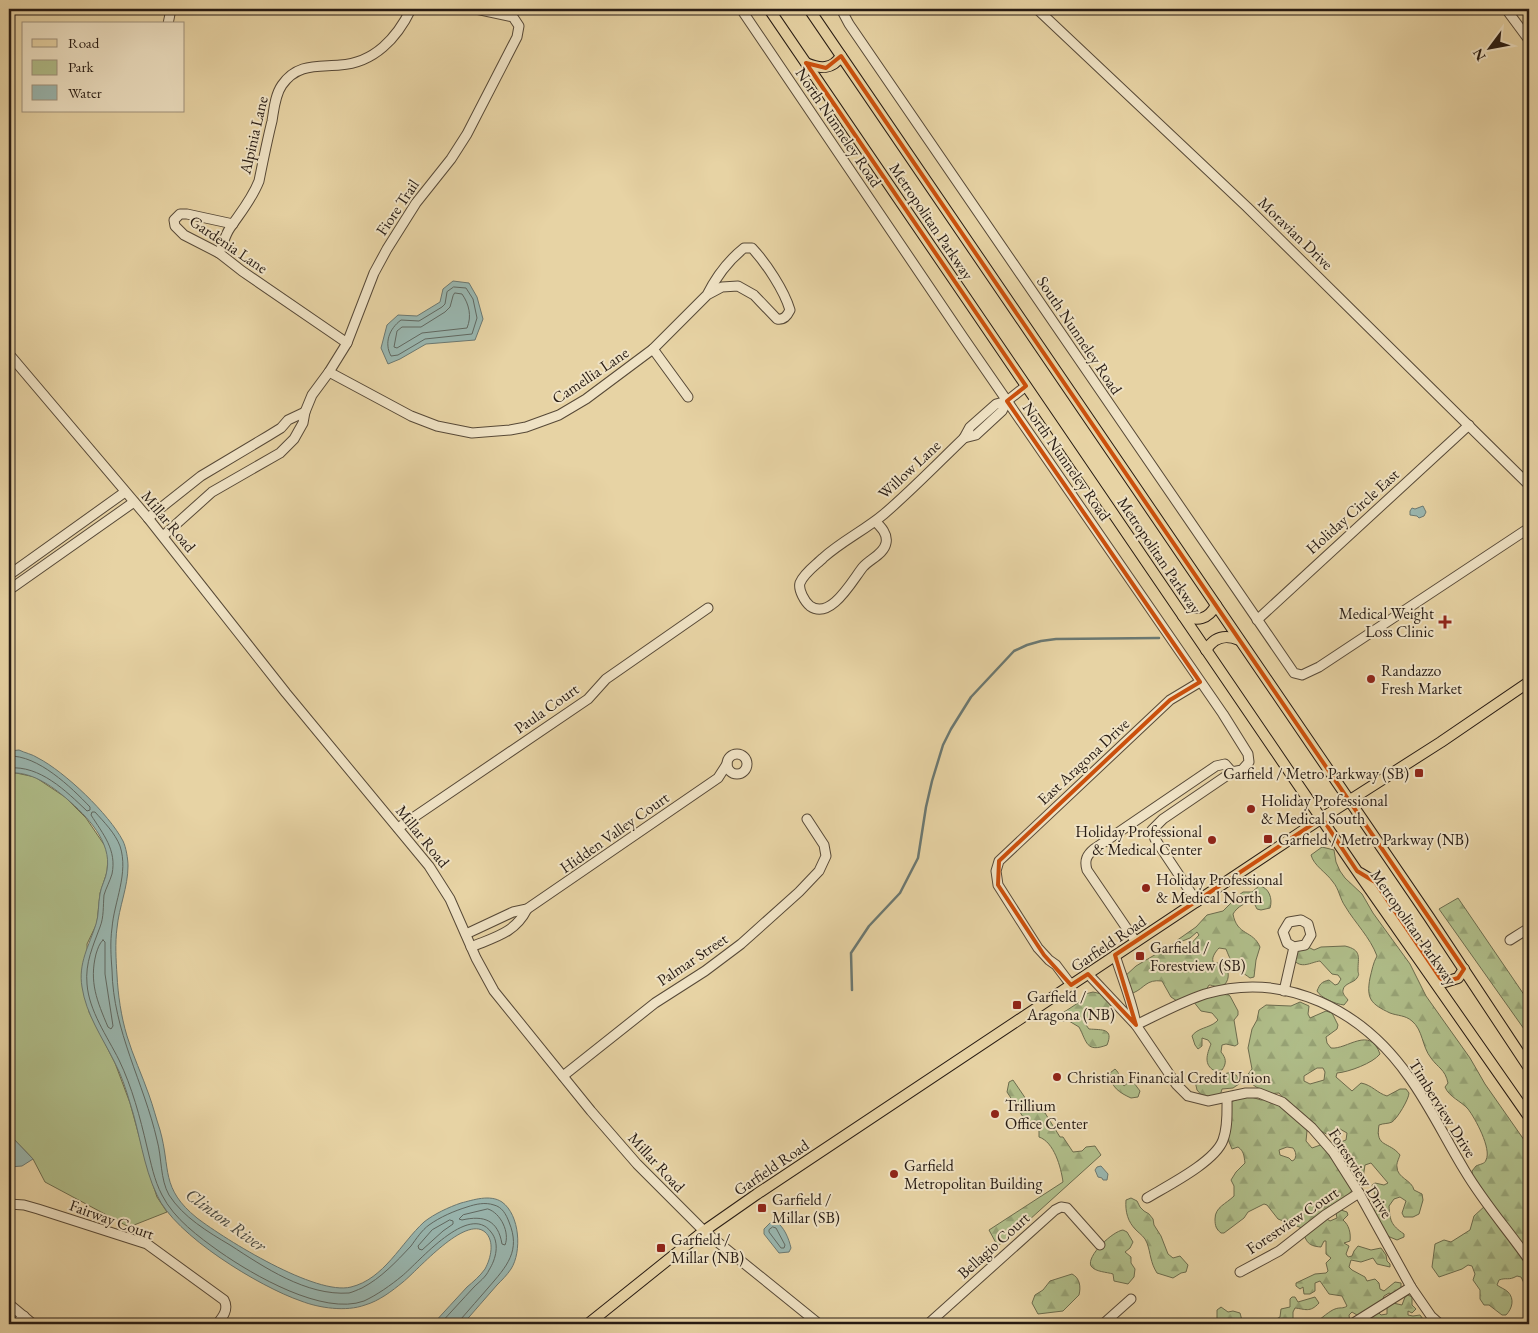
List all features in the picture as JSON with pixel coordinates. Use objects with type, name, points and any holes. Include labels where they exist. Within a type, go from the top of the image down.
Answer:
[{"type":"main road","name":"Metropolitan Parkway","points":[[769,9],[1357,871],[1529,1118]]},
{"type":"main road","name":"Metropolitan Parkway","points":[[809,9],[1350,800],[1529,1068]]},
{"type":"main road","points":[[806,63],[815,67],[826,68],[835,63],[841,56]]},
{"type":"main road","points":[[1183,616],[1192,619],[1203,618],[1211,614],[1216,605]]},
{"type":"main road","points":[[1206,650],[1218,638],[1228,636],[1240,640]]},
{"type":"main road","name":"Garfield Road","points":[[588,1324],[704,1231],[756,1194],[1322,818],[1405,766],[1529,682]]},
{"type":"main road","points":[[1357,871],[1375,882],[1440,978],[1446,982],[1453,980],[1464,969]]},
{"type":"street","points":[[168,22],[171,9]]},
{"type":"street","name":"Alpinia Lane","points":[[219,253],[229,229],[246,207],[259,181],[277,96],[285,81],[303,67],[341,65],[371,56],[393,39],[411,9]]},
{"type":"street","name":"Fiore Trail","points":[[163,536],[212,492],[280,453],[294,439],[303,423],[305,412],[312,396],[347,343],[374,273],[387,249],[416,203],[451,159],[467,134],[517,37],[518,22],[513,17],[476,9]]},
{"type":"street","name":"North Nunneley Road","points":[[741,9],[1248,754],[1249,762],[1242,770],[1232,772],[1163,819],[1152,830],[1155,839],[1198,902]]},
{"type":"street","name":"South Nunneley Road","points":[[841,9],[843,15],[1290,670],[1297,675],[1306,674],[1529,528]]},
{"type":"street","name":"Moravian Drive","points":[[1037,9],[1248,207],[1529,484]]},
{"type":"street","points":[[1506,9],[1529,40]]},
{"type":"street","name":"Gardenia Lane","points":[[233,224],[187,214],[180,214],[174,220],[175,226],[184,235],[219,253],[347,343]]},
{"type":"street","name":"Camellia Lane","points":[[329,372],[410,416],[437,426],[458,431],[483,433],[526,427],[572,408],[653,349],[707,295],[722,287],[738,286],[754,295],[776,319],[781,320],[787,317],[790,310],[787,301],[760,257],[752,248],[744,248],[738,252],[715,279],[707,295]]},
{"type":"street","points":[[653,349],[688,397]]},
{"type":"street","name":"Millar Road","points":[[9,354],[163,536],[286,693],[398,828],[440,882],[494,991],[636,1164],[704,1231],[819,1324]]},
{"type":"street","name":"Willow Lane","points":[[874,521],[881,526],[886,535],[887,541],[884,550],[864,566],[840,599],[828,607],[815,609],[809,605],[803,597],[800,588],[800,583],[806,574],[834,548],[852,538],[874,521],[964,438],[970,427],[996,404],[1007,401],[1026,386]]},
{"type":"street","points":[[148,518],[201,476],[268,436],[288,420],[305,412]]},
{"type":"street","name":"Holiday Circle East","points":[[1257,620],[1469,425]]},
{"type":"street","points":[[9,575],[125,492]]},
{"type":"street","points":[[9,590],[134,502]]},
{"type":"street","points":[[50,546],[57,556]]},
{"type":"street","name":"Paula Court","points":[[398,828],[588,699],[606,679],[708,608]]},
{"type":"street","name":"East Aragona Drive","points":[[1071,985],[1059,969],[1038,948],[998,885],[996,871],[999,862],[1170,700],[1200,682]]},
{"type":"street","points":[[735,754],[742,755],[746,760],[747,766],[744,772],[735,774],[729,770],[727,764],[735,754]]},
{"type":"street","name":"Hidden Valley Court","points":[[466,934],[513,912],[527,909],[718,778],[727,764]]},
{"type":"street","points":[[1136,942],[1087,870],[1086,860],[1094,849],[1216,766],[1225,764],[1232,772]]},
{"type":"street","name":"Hidden Valley Court","points":[[718,778],[735,774]]},
{"type":"street","name":"Palmar Street","points":[[563,1076],[655,1003],[741,944],[799,892],[819,871],[826,856],[824,846],[807,819]]},
{"type":"street","name":"Hidden Valley Court","points":[[471,947],[515,927],[521,921],[527,909]]},
{"type":"street","points":[[490,923],[496,936]]},
{"type":"street","points":[[1510,940],[1529,928]]},
{"type":"street","points":[[1284,991],[1294,947]]},
{"type":"street","name":"Forestview Drive","points":[[1116,955],[1122,979],[1133,1006],[1136,1025]]},
{"type":"street","name":"Forestview Drive","points":[[1088,974],[1136,1025],[1183,1092],[1200,1100],[1208,1101],[1246,1093],[1259,1093],[1282,1102],[1296,1113],[1322,1139],[1359,1193],[1411,1287],[1427,1310],[1440,1324]]},
{"type":"street","name":"Timberview Drive","points":[[1136,1025],[1189,1000],[1207,994],[1240,988],[1253,987],[1284,991],[1314,999],[1336,1009],[1363,1027],[1383,1044],[1410,1077],[1466,1173],[1492,1213],[1529,1260]]},
{"type":"street","points":[[1147,1198],[1207,1160],[1219,1148],[1224,1139],[1227,1120],[1227,1098]]},
{"type":"street","name":"Forestview Court","points":[[1240,1272],[1279,1251],[1325,1215],[1359,1193]]},
{"type":"street","name":"Fairway Court","points":[[9,1204],[24,1205],[38,1209],[147,1244],[224,1300],[226,1311],[217,1324]]},
{"type":"street","name":"Bellagio Court","points":[[928,1324],[1055,1210],[1061,1207],[1067,1208],[1100,1245]]},
{"type":"street","points":[[1352,1324],[1411,1287]]},
{"type":"street","points":[[1103,1324],[1131,1299]]},
{"type":"street","points":[[9,1304],[33,1324]]},
{"type":"street","points":[[16,1324],[24,1316]]},
{"type":"highlighted area","points":[[841,56],[1464,969],[1458,978],[1445,982],[1440,978],[1375,882],[1357,871],[1322,818],[1115,955],[1136,1025],[1088,974],[1071,985],[1044,955],[998,885],[999,861],[1170,700],[1200,682],[1007,401],[1026,386],[806,63],[826,68]]},
{"type":"green space","points":[[9,773],[35,777],[65,797],[86,818],[105,846],[108,856],[107,872],[100,893],[97,923],[87,944],[89,1012],[115,1063],[130,1103],[157,1197],[167,1212],[129,1227],[45,1182],[33,1159],[9,1134]]},
{"type":"green space","points":[[1322,847],[1334,850],[1340,871],[1362,894],[1373,913],[1410,964],[1426,996],[1529,1147],[1529,1293],[1521,1277],[1517,1276],[1499,1280],[1497,1285],[1507,1291],[1512,1301],[1510,1310],[1506,1315],[1502,1315],[1489,1305],[1484,1305],[1480,1299],[1480,1290],[1473,1280],[1475,1274],[1472,1266],[1468,1265],[1439,1277],[1432,1267],[1435,1244],[1444,1240],[1451,1242],[1470,1230],[1474,1216],[1486,1205],[1472,1171],[1476,1166],[1485,1161],[1487,1149],[1485,1141],[1471,1113],[1445,1087],[1448,1083],[1445,1075],[1428,1054],[1416,1025],[1407,1018],[1384,1010],[1371,1000],[1369,985],[1377,956],[1343,903],[1335,885],[1313,859],[1311,855]]},
{"type":"green space","points":[[1259,886],[1268,891],[1270,908],[1261,910],[1257,909],[1254,903],[1248,903],[1239,907],[1233,914],[1241,930],[1253,938],[1260,947],[1254,977],[1250,978],[1238,969],[1226,949],[1219,948],[1214,955],[1213,961],[1225,966],[1228,979],[1222,986],[1209,985],[1206,990],[1225,992],[1230,996],[1238,1011],[1238,1015],[1234,1020],[1238,1044],[1235,1046],[1222,1045],[1221,1052],[1225,1058],[1225,1065],[1222,1070],[1215,1071],[1211,1069],[1207,1062],[1207,1055],[1211,1044],[1208,1040],[1202,1038],[1202,1046],[1198,1049],[1192,1036],[1197,1031],[1218,1020],[1212,1013],[1201,1011],[1193,1001],[1180,1003],[1171,997],[1162,981],[1152,981],[1133,993],[1128,989],[1123,978],[1136,966],[1173,944],[1196,927],[1207,915],[1223,911],[1243,892],[1252,892]],"holes":[[[1197,932],[1199,935],[1187,948],[1177,947],[1180,942],[1190,938]]]},
{"type":"green space","points":[[1458,898],[1529,1002],[1529,1036],[1439,909]]},
{"type":"green space","points":[[1345,946],[1357,952],[1359,975],[1356,980],[1347,984],[1343,990],[1348,1000],[1344,1005],[1329,1000],[1317,991],[1321,984],[1329,980],[1335,985],[1338,984],[1341,979],[1338,975],[1332,974],[1320,961],[1303,965],[1293,959],[1296,951],[1308,947],[1314,950],[1321,947]]},
{"type":"green space","points":[[1093,992],[1102,994],[1113,1006],[1107,1011],[1100,1009],[1094,1013],[1086,1025],[1089,1029],[1106,1031],[1109,1035],[1107,1045],[1095,1048],[1088,1045],[1079,1027],[1069,1021],[1062,1021],[1061,1014],[1078,1003],[1085,994]]},
{"type":"green space","points":[[1300,1002],[1309,1006],[1308,1014],[1310,1018],[1326,1011],[1332,1013],[1338,1025],[1337,1029],[1326,1037],[1327,1043],[1331,1048],[1364,1040],[1376,1045],[1380,1054],[1372,1061],[1348,1071],[1337,1073],[1336,1077],[1352,1091],[1361,1083],[1387,1096],[1400,1089],[1406,1089],[1409,1093],[1397,1117],[1392,1122],[1379,1125],[1378,1132],[1381,1141],[1400,1155],[1397,1163],[1399,1174],[1414,1190],[1422,1194],[1423,1200],[1419,1214],[1413,1217],[1404,1217],[1402,1213],[1406,1201],[1400,1197],[1394,1199],[1389,1206],[1391,1219],[1396,1228],[1404,1234],[1404,1237],[1397,1240],[1385,1235],[1374,1210],[1376,1198],[1372,1185],[1375,1183],[1384,1185],[1388,1183],[1371,1163],[1365,1165],[1363,1178],[1327,1219],[1330,1221],[1337,1218],[1336,1213],[1341,1210],[1347,1212],[1348,1215],[1343,1220],[1350,1232],[1350,1241],[1344,1243],[1349,1246],[1346,1254],[1348,1257],[1352,1256],[1358,1246],[1371,1250],[1381,1248],[1386,1255],[1390,1267],[1377,1264],[1373,1258],[1361,1262],[1351,1260],[1349,1267],[1365,1277],[1367,1281],[1375,1279],[1379,1283],[1380,1289],[1384,1291],[1395,1282],[1401,1283],[1401,1289],[1395,1295],[1389,1293],[1384,1296],[1378,1312],[1381,1315],[1387,1314],[1387,1308],[1393,1303],[1402,1305],[1405,1297],[1408,1295],[1412,1297],[1412,1305],[1416,1309],[1412,1313],[1408,1311],[1408,1315],[1420,1315],[1426,1323],[1430,1324],[1365,1324],[1365,1320],[1352,1312],[1349,1315],[1350,1324],[1318,1324],[1317,1322],[1331,1311],[1347,1306],[1342,1296],[1329,1294],[1320,1281],[1315,1283],[1315,1291],[1310,1294],[1304,1294],[1303,1287],[1300,1289],[1296,1286],[1296,1283],[1315,1274],[1328,1271],[1326,1263],[1331,1258],[1326,1254],[1326,1241],[1324,1241],[1321,1247],[1309,1244],[1302,1228],[1278,1219],[1267,1205],[1264,1204],[1248,1212],[1244,1218],[1224,1233],[1221,1233],[1216,1227],[1215,1215],[1234,1196],[1234,1186],[1231,1180],[1245,1163],[1241,1150],[1238,1147],[1232,1149],[1227,1137],[1230,1102],[1248,1096],[1261,1100],[1283,1098],[1279,1093],[1268,1092],[1257,1087],[1246,1077],[1252,1069],[1248,1048],[1252,1029],[1257,1020],[1259,1010],[1266,1005],[1291,1006]],"holes":[[[1317,1068],[1323,1068],[1325,1072],[1324,1080],[1310,1084],[1304,1081],[1304,1076]],[[1304,1117],[1327,1134],[1331,1135],[1335,1130],[1340,1129],[1347,1133],[1346,1140],[1338,1143],[1336,1150],[1326,1143],[1312,1148],[1306,1141],[1307,1131]],[[1287,1147],[1293,1148],[1296,1154],[1294,1160],[1292,1161],[1280,1155],[1279,1150]]]},
{"type":"green space","points":[[1115,1069],[1124,1086],[1130,1081],[1134,1083],[1140,1091],[1138,1097],[1131,1098],[1114,1086],[1110,1073]]},
{"type":"green space","points":[[1231,1072],[1237,1076],[1239,1084],[1233,1088],[1222,1089],[1220,1096],[1204,1098],[1197,1090],[1195,1081],[1208,1075],[1213,1082],[1221,1075]]},
{"type":"green space","points":[[1013,1080],[1032,1107],[1045,1113],[1060,1137],[1063,1137],[1073,1152],[1095,1146],[1101,1155],[999,1245],[989,1230],[1063,1182],[1061,1169],[1053,1149],[1039,1137],[1039,1125],[1025,1120],[1007,1092],[1009,1082]]},
{"type":"green space","points":[[1131,1198],[1137,1201],[1140,1207],[1153,1219],[1168,1254],[1173,1258],[1180,1256],[1188,1265],[1186,1272],[1173,1278],[1157,1273],[1144,1237],[1133,1227],[1128,1216],[1126,1200]]},
{"type":"green space","points":[[1123,1230],[1127,1232],[1133,1242],[1125,1252],[1131,1257],[1131,1263],[1135,1269],[1134,1277],[1128,1284],[1114,1281],[1113,1274],[1095,1270],[1091,1266],[1092,1256],[1096,1250],[1107,1239]]},
{"type":"green space","points":[[1072,1274],[1079,1283],[1079,1295],[1063,1311],[1038,1314],[1032,1303],[1035,1295],[1043,1290],[1050,1281]]},
{"type":"green space","points":[[1295,1297],[1298,1302],[1315,1297],[1319,1303],[1310,1309],[1295,1308],[1293,1321],[1288,1324],[1271,1324],[1271,1322],[1280,1317],[1281,1309],[1290,1307],[1290,1299]]},
{"type":"green space","points":[[1221,1307],[1228,1312],[1240,1313],[1243,1324],[1223,1324],[1217,1318],[1217,1310]]},
{"type":"water","points":[[453,281],[469,283],[477,297],[483,319],[475,340],[426,344],[388,364],[381,348],[387,325],[398,315],[417,316],[440,302],[443,289]]},
{"type":"water","points":[[1423,506],[1426,512],[1424,516],[1419,518],[1410,515],[1412,508],[1415,509]]},
{"type":"water","points":[[19,750],[49,764],[73,783],[108,819],[124,844],[128,860],[128,874],[116,934],[117,983],[120,1006],[129,1043],[160,1130],[169,1177],[177,1197],[197,1218],[249,1252],[295,1275],[336,1288],[351,1287],[363,1283],[373,1276],[383,1268],[424,1222],[437,1214],[471,1200],[492,1198],[502,1202],[508,1208],[516,1224],[518,1244],[515,1262],[463,1324],[433,1324],[485,1269],[489,1260],[491,1245],[485,1232],[476,1229],[466,1231],[454,1237],[430,1256],[403,1282],[375,1301],[358,1307],[333,1308],[316,1306],[301,1301],[242,1272],[199,1242],[166,1210],[157,1195],[148,1173],[133,1114],[117,1066],[87,1007],[82,987],[83,962],[97,921],[101,891],[106,873],[108,860],[106,849],[90,822],[61,794],[40,780],[25,774],[9,773],[9,751]]},
{"type":"water","points":[[9,1134],[33,1159],[22,1166],[9,1167]]},
{"type":"water","points":[[1101,1166],[1108,1174],[1107,1180],[1098,1177],[1095,1170]]},
{"type":"water","points":[[775,1221],[781,1226],[787,1237],[791,1248],[789,1252],[779,1253],[764,1234],[764,1229],[771,1222]]},
{"type":"waterway","points":[[852,990],[851,953],[869,926],[900,893],[918,858],[926,807],[943,745],[971,697],[1014,651],[1027,645],[1056,639],[1159,638]]},
{"type":"place","name":"Medical Weight Loss Clinic","points":[[1445,622]]},
{"type":"place","name":"Randazzo Fresh Market","points":[[1371,679]]},
{"type":"place","name":"Garfield / Metro Parkway (SB)","points":[[1419,773]]},
{"type":"place","name":"Holiday Professional & Medical South","points":[[1251,809]]},
{"type":"place","name":"Garfield / Metro Parkway (NB)","points":[[1268,839]]},
{"type":"place","name":"Holiday Professional & Medical Center","points":[[1212,840]]},
{"type":"place","name":"Holiday Professional & Medical North","points":[[1146,888]]},
{"type":"place","name":"Garfield / Forestview (SB)","points":[[1140,956]]},
{"type":"place","name":"Garfield / Aragona (NB)","points":[[1017,1005]]},
{"type":"place","name":"Christian Financial Credit Union","points":[[1057,1077]]},
{"type":"place","name":"Trillium Office Center","points":[[995,1114]]},
{"type":"place","name":"Garfield Metropolitan Building","points":[[894,1174]]},
{"type":"place","name":"Garfield / Millar (SB)","points":[[762,1208]]},
{"type":"place","name":"Garfield / Millar (NB)","points":[[661,1248]]},
{"type":"water label","name":"Clinton River","points":[[226,1220]]}]
